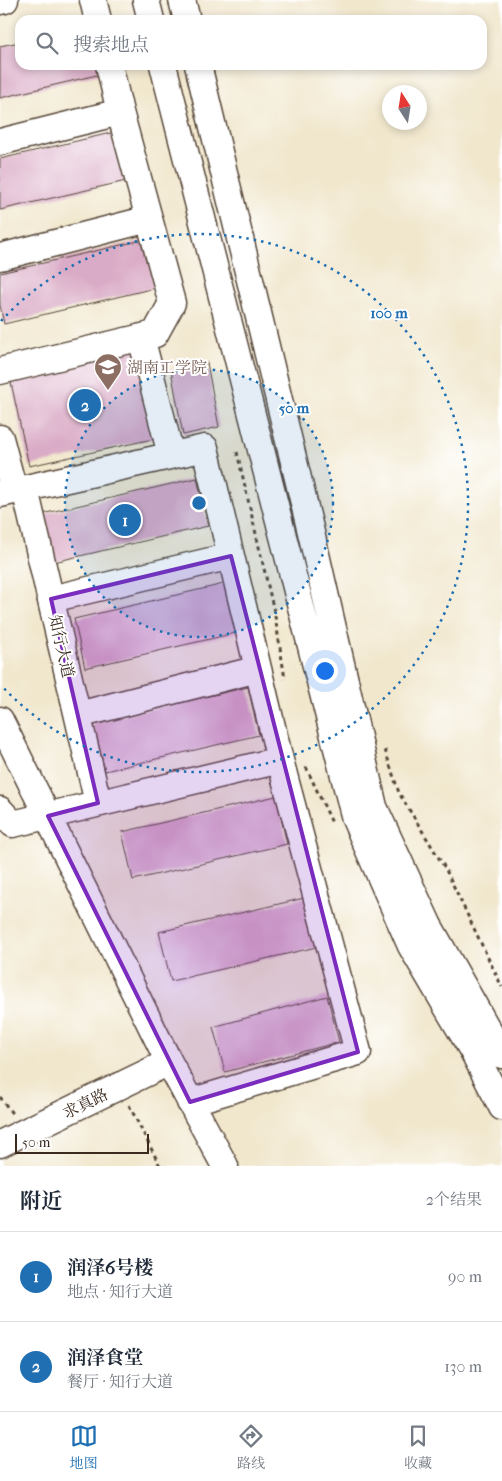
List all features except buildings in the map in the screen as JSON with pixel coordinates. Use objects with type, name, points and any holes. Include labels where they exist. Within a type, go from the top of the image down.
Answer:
[{"type":"street","points":[[0,1],[5,0]]},
{"type":"street","points":[[94,0],[97,15]]},
{"type":"street","points":[[146,0],[150,15]]},
{"type":"street","points":[[182,0],[186,15]]},
{"type":"street","points":[[0,371],[155,334],[172,303],[110,70]]},
{"type":"street","points":[[164,70],[355,819],[411,946],[474,1053],[502,1107]]},
{"type":"street","points":[[199,70],[310,528],[374,807],[429,926],[502,1055]]},
{"type":"street","points":[[0,142],[120,112]]},
{"type":"street","points":[[0,257],[149,219]]},
{"type":"street","points":[[141,337],[172,455]]},
{"type":"street","name":"知行大道","points":[[0,438],[13,491],[51,599],[98,803]]},
{"type":"street","points":[[13,491],[205,448],[280,760],[358,1052],[190,1102]]},
{"type":"street","points":[[51,599],[231,556]]},
{"type":"street","points":[[78,715],[258,669]]},
{"type":"street","points":[[0,720],[169,1062],[225,1166]]},
{"type":"street","points":[[0,810],[13,824],[280,760]]},
{"type":"street","name":"求真路","points":[[0,1144],[169,1062]]},
{"type":"path","points":[[384,746],[399,793],[445,868],[502,987]]},
{"type":"path","points":[[119,1086],[160,1166]]},
{"type":"path","points":[[0,1103],[5,1104]]},
{"type":"highlighted area","points":[[231,556],[358,1052],[190,1102],[48,816],[98,803],[51,599]]},
{"type":"place","name":"湖南工学院","points":[[108,391]]},
{"type":"place","name":"润泽食堂","points":[[85,405]]},
{"type":"place","name":"润泽6号楼","points":[[125,520]]}]
